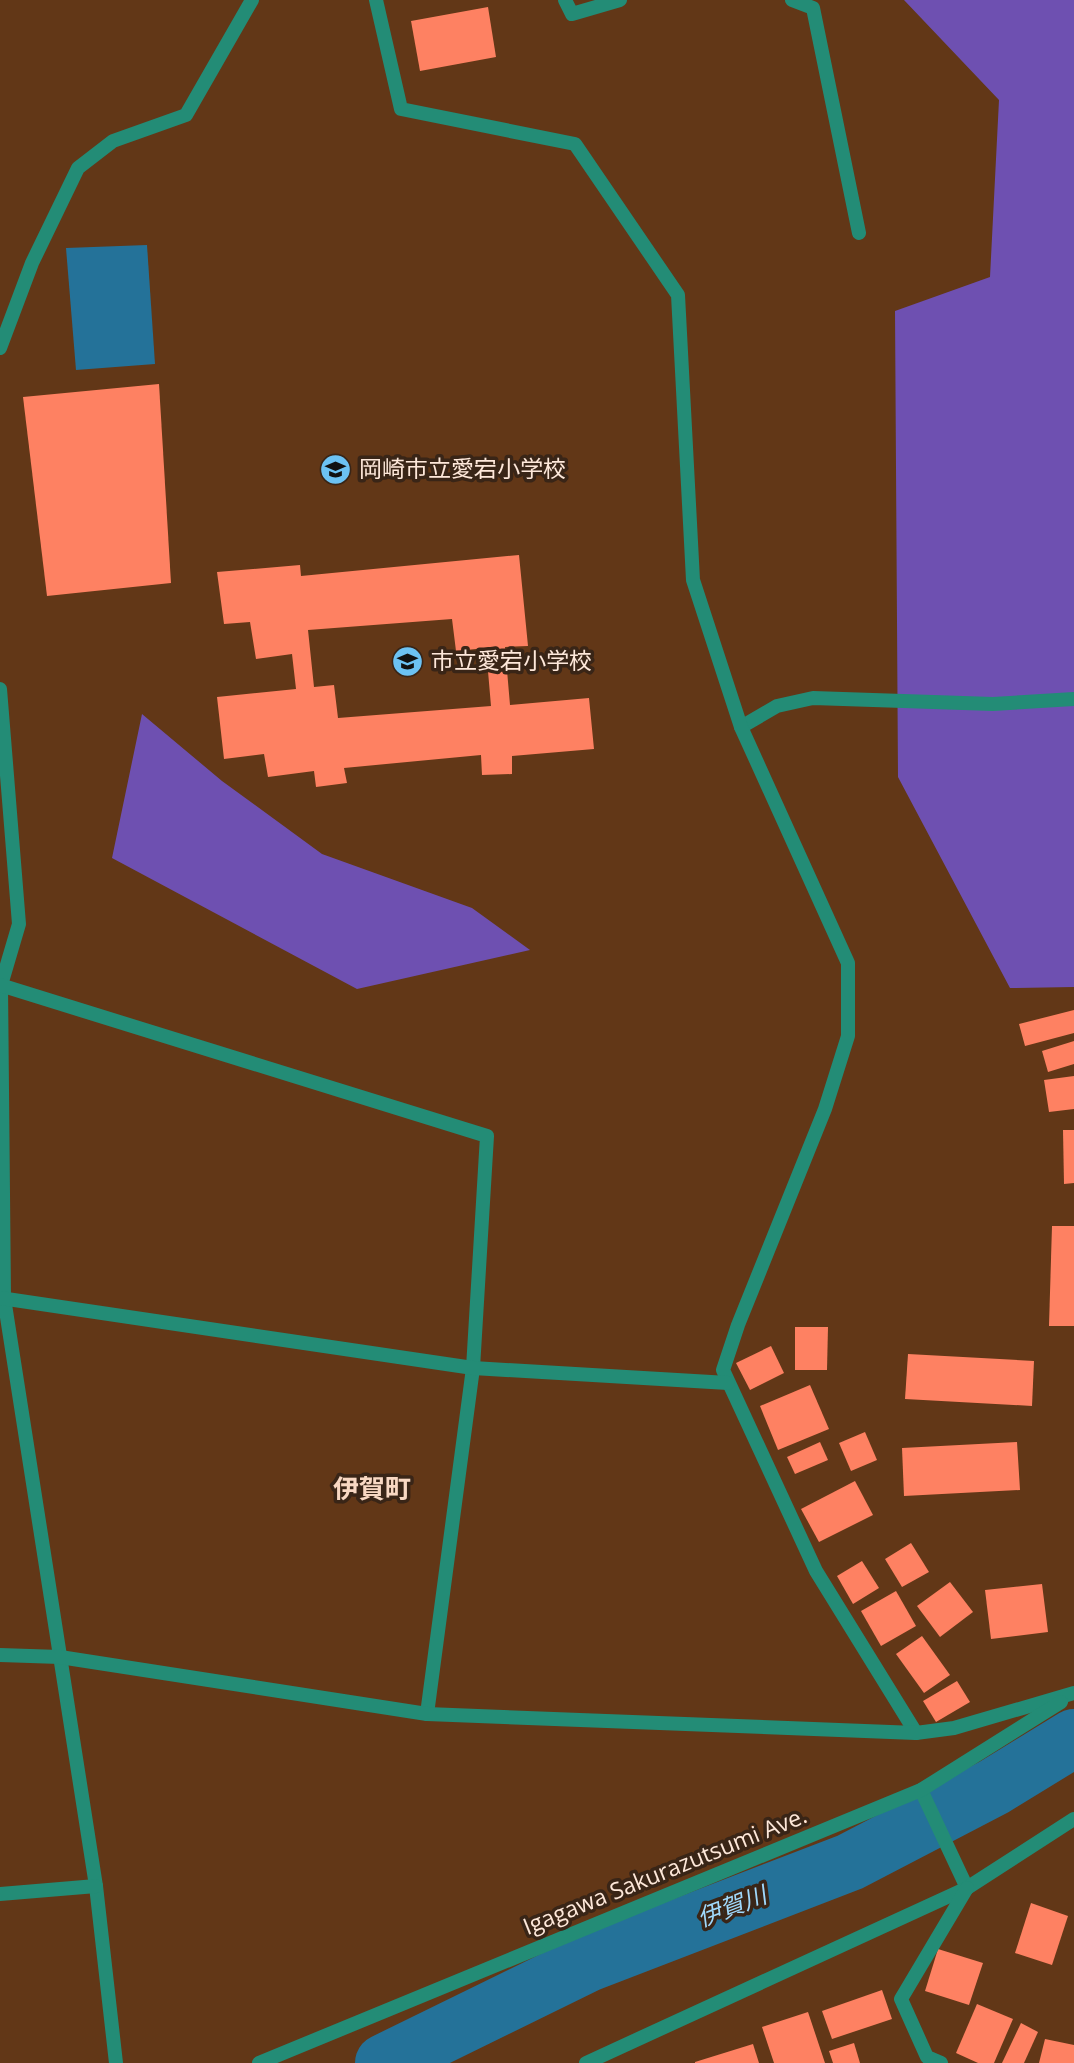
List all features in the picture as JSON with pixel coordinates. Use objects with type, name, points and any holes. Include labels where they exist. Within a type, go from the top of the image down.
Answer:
[{"type":"street","points":[[0,348],[32,263],[78,168],[113,141],[186,115],[253,0]]},
{"type":"street","points":[[376,0],[401,109],[575,144],[678,295],[693,580],[741,727],[848,962],[848,1036],[825,1109],[738,1325],[723,1370],[816,1571],[916,1733]]},
{"type":"street","points":[[565,0],[572,14],[620,0]]},
{"type":"street","points":[[792,0],[813,8],[859,233]]},
{"type":"street","points":[[0,689],[19,924],[1,985],[2,1298],[96,1886],[116,2063]]},
{"type":"street","points":[[741,727],[777,706],[813,698],[993,704],[1074,699]]},
{"type":"street","points":[[1,985],[487,1136],[472,1368],[427,1714]]},
{"type":"street","points":[[2,1298],[472,1368],[728,1383]]},
{"type":"street","points":[[0,1655],[60,1657],[427,1714],[916,1733],[954,1728],[1074,1693]]},
{"type":"street","name":"Igagawa Sakurazutsumi Ave.","points":[[259,2063],[921,1790],[1074,1693]]},
{"type":"street","points":[[921,1790],[967,1888]]},
{"type":"street","points":[[586,2063],[967,1888],[1074,1819]]},
{"type":"street","points":[[0,1894],[96,1886]]},
{"type":"street","points":[[941,2063],[927,2057],[901,1999],[967,1888]]},
{"type":"shaded area","points":[[904,0],[1074,0],[1074,987],[1010,988],[898,777],[895,311],[990,277],[999,100]]},
{"type":"shaded area","points":[[142,714],[222,781],[322,854],[472,908],[530,950],[357,989],[112,858]]},
{"type":"water","points":[[147,245],[155,364],[76,370],[66,248]]},
{"type":"building","points":[[488,7],[496,57],[420,71],[411,21]]},
{"type":"building","points":[[159,384],[171,583],[47,596],[23,397]]},
{"type":"building","points":[[519,555],[528,646],[505,647],[510,705],[589,698],[594,749],[512,756],[512,774],[482,775],[481,755],[344,768],[347,783],[316,787],[314,771],[268,777],[264,754],[224,759],[217,697],[296,689],[292,654],[256,659],[250,622],[224,624],[217,572],[300,565],[301,576]],"holes":[[[452,619],[456,651],[486,648],[491,706],[338,718],[334,685],[314,687],[308,630]]]},
{"type":"building","points":[[1074,1010],[1074,1033],[1025,1046],[1019,1024]]},
{"type":"building","points":[[1074,1041],[1074,1064],[1048,1072],[1042,1051]]},
{"type":"building","points":[[1074,1076],[1074,1109],[1049,1112],[1044,1080]]},
{"type":"building","points":[[1063,1130],[1074,1130],[1074,1183],[1064,1184]]},
{"type":"building","points":[[1052,1226],[1074,1226],[1074,1326],[1049,1326]]},
{"type":"building","points":[[795,1327],[828,1327],[827,1370],[795,1370]]},
{"type":"building","points":[[771,1346],[784,1373],[750,1390],[736,1363]]},
{"type":"building","points":[[908,1354],[1034,1361],[1032,1406],[905,1399]]},
{"type":"building","points":[[810,1385],[829,1429],[778,1450],[760,1406]]},
{"type":"building","points":[[865,1432],[877,1460],[851,1471],[839,1443]]},
{"type":"building","points":[[820,1442],[828,1460],[795,1474],[787,1457]]},
{"type":"building","points":[[1017,1442],[1020,1490],[904,1496],[902,1448]]},
{"type":"building","points":[[855,1481],[873,1515],[819,1542],[801,1509]]},
{"type":"building","points":[[911,1543],[929,1572],[902,1587],[885,1559]]},
{"type":"building","points":[[862,1561],[879,1588],[853,1604],[837,1576]]},
{"type":"building","points":[[950,1582],[973,1612],[940,1637],[917,1606]]},
{"type":"building","points":[[1042,1584],[1048,1632],[991,1639],[985,1590]]},
{"type":"building","points":[[896,1591],[916,1626],[881,1646],[861,1611]]},
{"type":"building","points":[[922,1636],[950,1675],[924,1693],[896,1654]]},
{"type":"building","points":[[957,1681],[970,1702],[936,1722],[923,1701]]},
{"type":"building","points":[[1031,1903],[1068,1916],[1052,1965],[1015,1953]]},
{"type":"building","points":[[938,1949],[983,1963],[969,2005],[925,1991]]},
{"type":"building","points":[[882,1990],[892,2019],[832,2039],[822,2011]]},
{"type":"building","points":[[977,2004],[1013,2019],[994,2063],[978,2063],[956,2053]]},
{"type":"building","points":[[808,2012],[825,2063],[774,2063],[762,2027]]},
{"type":"building","points":[[1021,2023],[1038,2032],[1024,2063],[1002,2063]]},
{"type":"building","points":[[1045,2039],[1074,2045],[1074,2063],[1039,2063]]},
{"type":"building","points":[[854,2043],[860,2063],[833,2063],[829,2051]]},
{"type":"building","points":[[753,2044],[759,2063],[695,2063],[695,2062]]},
{"type":"waterway","name":"伊賀川","points":[[384,2063],[588,1963],[850,1862],[994,1787],[1074,1738]]},
{"type":"place","name":"岡崎市立愛宕小学校","points":[[336,469]]},
{"type":"place","name":"市立愛宕小学校","points":[[408,661]]},
{"type":"district","name":"伊賀町","points":[[372,1489]]}]
